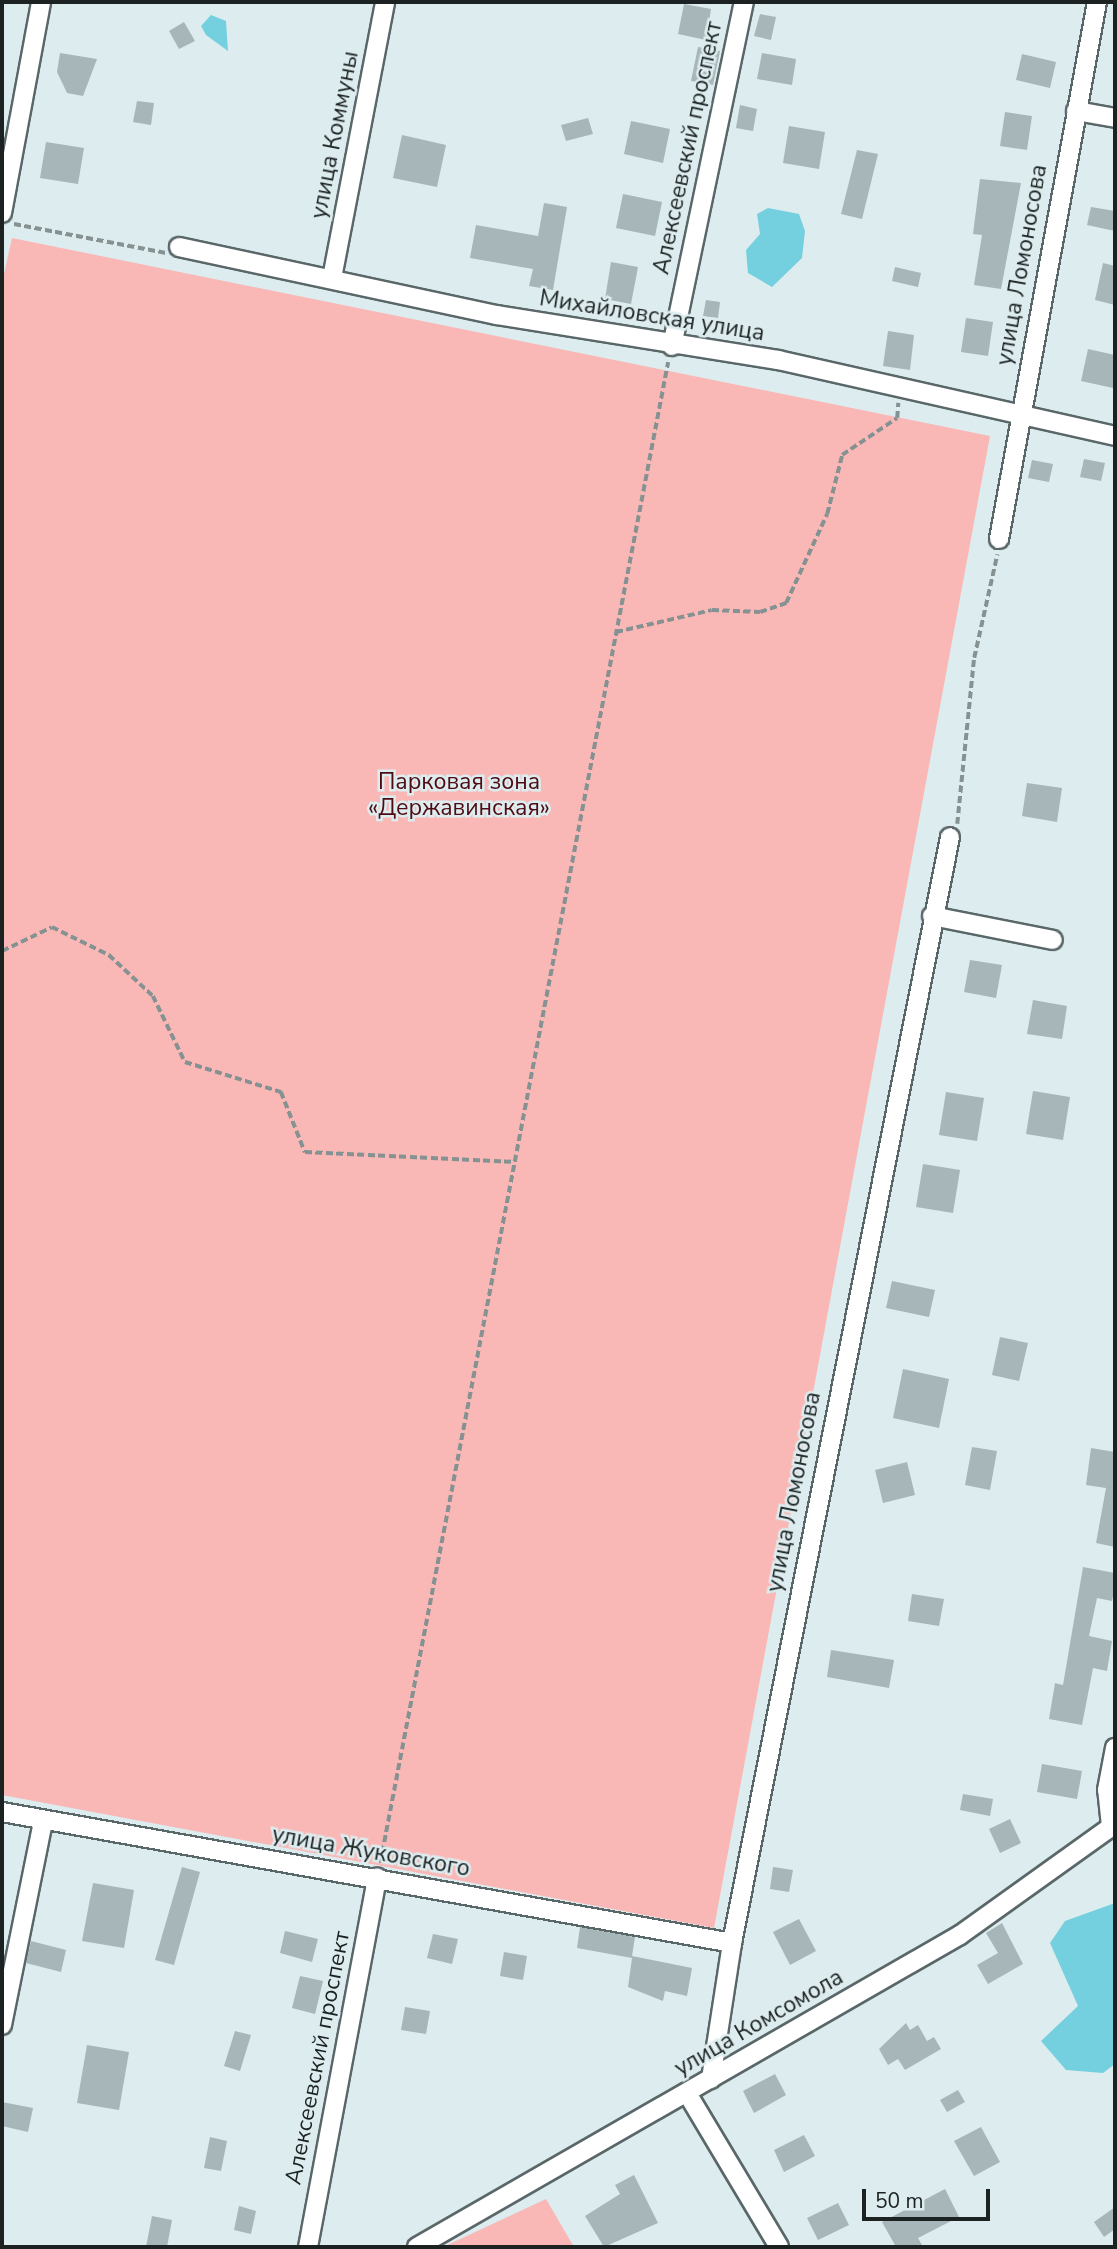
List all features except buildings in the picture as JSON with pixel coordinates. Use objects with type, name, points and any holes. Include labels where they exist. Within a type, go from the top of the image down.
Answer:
[{"type":"street","points":[[2,214],[41,2]]},
{"type":"street","name":"улица Коммуны","points":[[332,278],[386,2]]},
{"type":"street","name":"Алексеевский проспект","points":[[671,346],[744,2]]},
{"type":"street","name":"улица Ломоносова","points":[[999,539],[1019,417],[1097,2]]},
{"type":"street","points":[[1076,111],[1115,118]]},
{"type":"street","name":"Михайловская улица","points":[[179,247],[671,346],[778,360],[900,391],[1115,436]]},
{"type":"street","name":"улица Ломоносова","points":[[711,2079],[732,1943],[932,916],[950,837]]},
{"type":"street","points":[[932,916],[1053,940]]},
{"type":"street","points":[[1113,1825],[1107,1790],[1115,1748]]},
{"type":"street","name":"улица Жуковского","points":[[2,1812],[377,1877],[732,1943]]},
{"type":"street","points":[[2,2025],[43,1821]]},
{"type":"street","name":"улица Комсомола","points":[[417,2247],[960,1936],[1113,1825]]},
{"type":"street","name":"Алексеевский проспект","points":[[308,2247],[377,1877]]},
{"type":"street","points":[[687,2093],[779,2247]]},
{"type":"path","points":[[2,222],[108,238],[141,251]]},
{"type":"path","points":[[377,1877],[671,346]]},
{"type":"path","points":[[616,632],[712,610],[760,612],[786,603],[827,514],[842,455],[897,418],[900,391]]},
{"type":"path","points":[[950,837],[962,809],[960,771],[983,612],[999,539]]},
{"type":"path","points":[[2,951],[52,927],[108,956],[153,996],[185,1062],[281,1092],[305,1153],[514,1162]]},
{"type":"green space","name":"Парковая зона «Державинская»","points":[[12,238],[990,436],[714,1928],[2,1795],[2,283]]},
{"type":"green space","points":[[546,2199],[574,2247],[443,2247]]},
{"type":"water","points":[[211,15],[226,21],[228,51],[206,35],[201,26]]},
{"type":"water","points":[[768,208],[799,214],[805,231],[802,258],[772,287],[748,273],[746,250],[760,234],[757,214]]},
{"type":"water","points":[[1115,1903],[1115,2064],[1103,2073],[1066,2070],[1041,2041],[1078,2006],[1050,1943],[1065,1921]]}]
